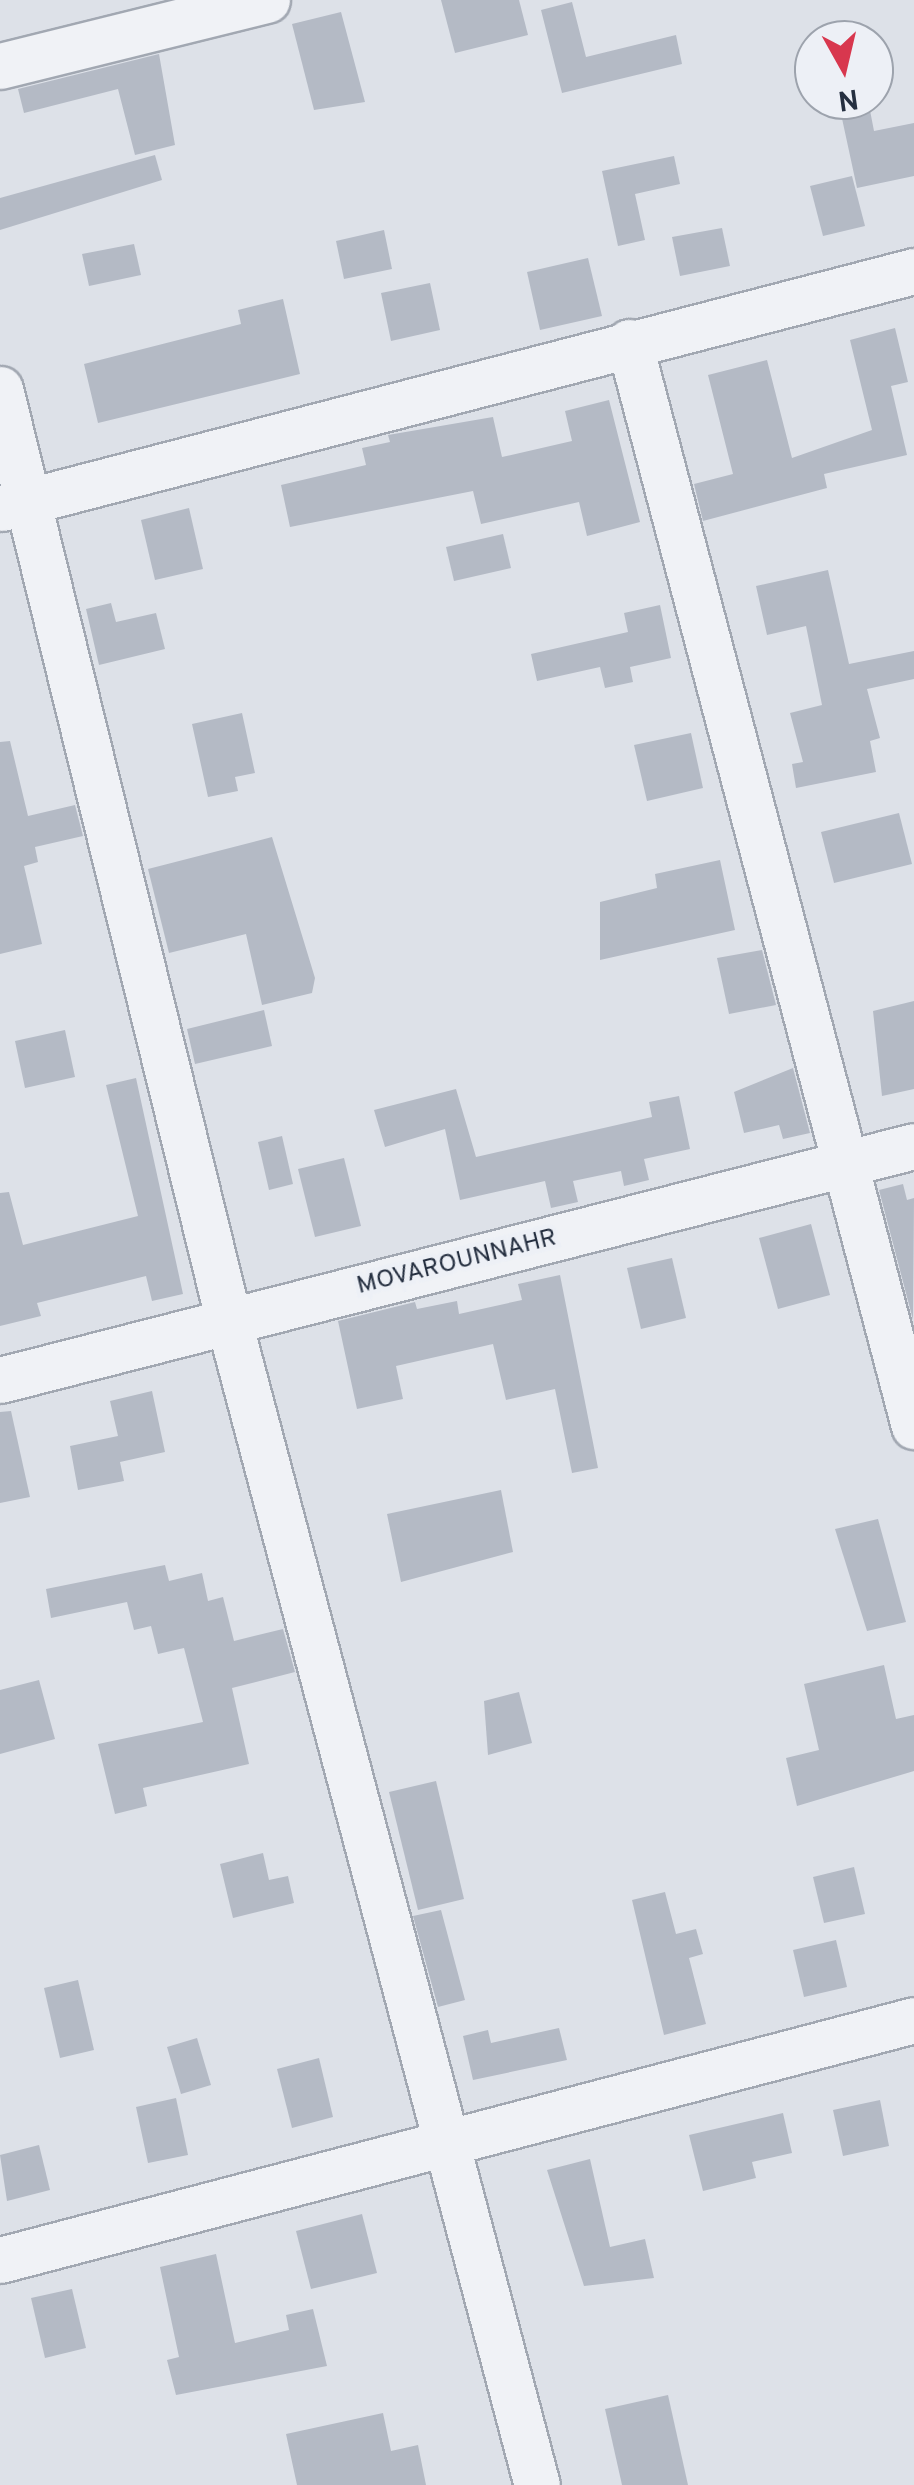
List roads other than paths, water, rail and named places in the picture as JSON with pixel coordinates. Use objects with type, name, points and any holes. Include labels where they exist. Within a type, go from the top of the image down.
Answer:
[{"type":"street","points":[[0,66],[267,0]]},
{"type":"street","points":[[14,505],[914,271]]},
{"type":"street","points":[[630,342],[840,1164],[914,1426]]},
{"type":"street","points":[[0,389],[14,505],[229,1322],[454,2148],[537,2485]]},
{"type":"street","name":"MOVAROUNNAHR","points":[[0,1380],[914,1146]]},
{"type":"street","points":[[0,2260],[454,2148],[914,2020]]}]
